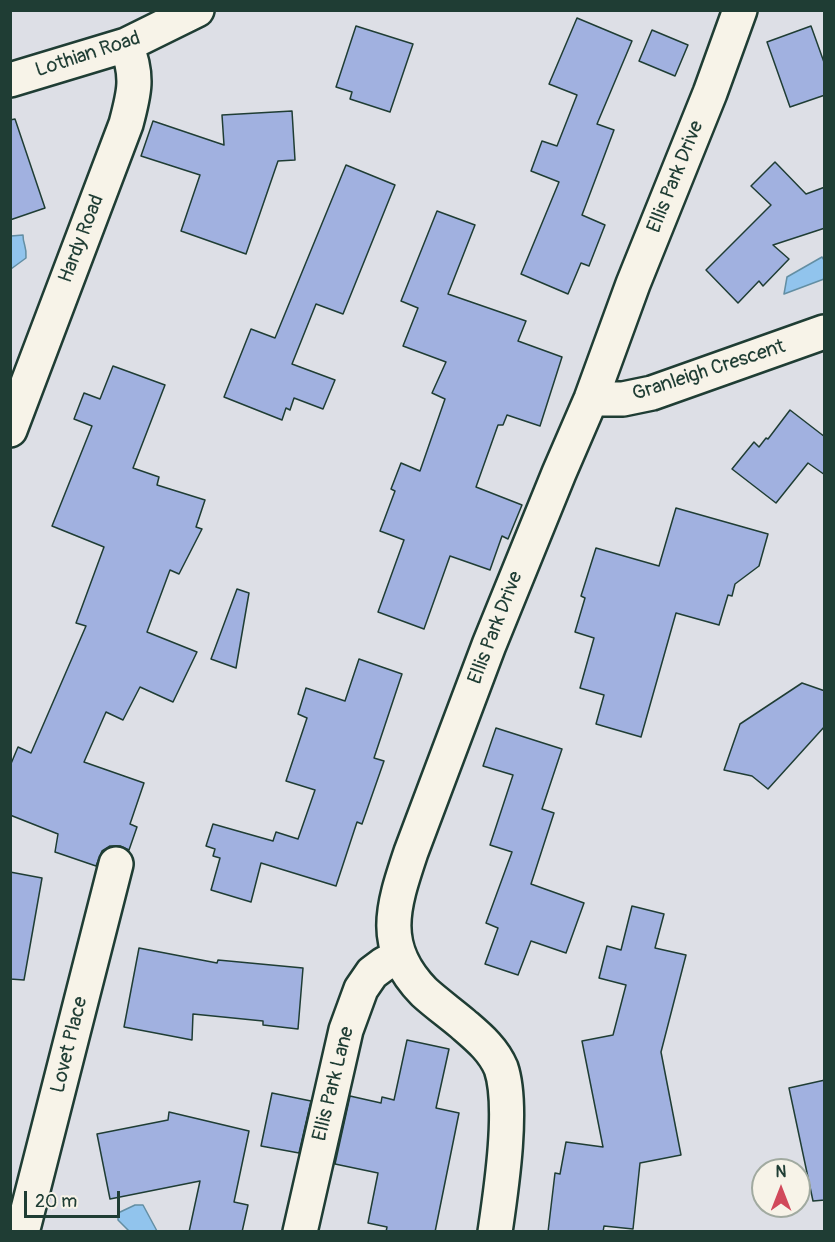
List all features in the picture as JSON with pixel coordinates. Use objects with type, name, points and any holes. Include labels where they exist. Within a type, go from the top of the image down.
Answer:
[{"type":"street","name":"Lothian Road","points":[[10,80],[126,45],[197,10]]},
{"type":"street","name":"Ellis Park Drive","points":[[495,1232],[505,1142],[506,1101],[501,1068],[486,1044],[424,991],[405,968],[394,937],[394,914],[411,852],[489,645],[591,399],[633,284],[710,93],[740,10]]},
{"type":"street","name":"Hardy Road","points":[[10,430],[126,124],[135,92],[135,74],[126,45]]},
{"type":"street","name":"Granleigh Crescent","points":[[591,399],[622,399],[652,393],[825,332]]},
{"type":"street","name":"Lovet Place","points":[[21,1225],[116,864]]},
{"type":"street","name":"Ellis Park Lane","points":[[300,1232],[346,1030],[357,999],[372,973],[399,956]]},
{"type":"water","points":[[23,235],[26,258],[11,269],[11,236]]},
{"type":"water","points":[[822,257],[824,279],[784,294],[787,277]]},
{"type":"water","points":[[135,1205],[143,1205],[157,1231],[129,1231],[118,1220],[118,1213]]},
{"type":"building","points":[[577,18],[632,41],[597,124],[614,130],[582,215],[605,225],[589,266],[581,263],[568,294],[521,274],[559,182],[531,171],[542,141],[557,146],[577,95],[549,84]]},
{"type":"building","points":[[356,26],[413,44],[390,112],[350,99],[352,92],[336,87]]},
{"type":"building","points":[[811,26],[825,65],[825,95],[790,107],[767,42]]},
{"type":"building","points":[[652,30],[688,45],[675,76],[639,61]]},
{"type":"building","points":[[292,111],[295,160],[278,161],[246,254],[181,231],[200,175],[141,156],[153,121],[224,145],[222,115]]},
{"type":"building","points":[[15,119],[45,208],[10,220],[10,120]]},
{"type":"building","points":[[775,162],[806,194],[825,187],[825,228],[773,245],[789,259],[763,286],[759,281],[738,303],[706,270],[771,205],[751,186]]},
{"type":"building","points":[[346,165],[395,185],[343,314],[316,304],[292,364],[335,380],[323,409],[294,398],[290,410],[286,408],[282,420],[224,397],[251,329],[275,338]]},
{"type":"building","points":[[437,211],[475,225],[448,294],[526,321],[518,341],[562,357],[540,426],[507,415],[503,425],[498,425],[476,487],[522,505],[508,539],[502,536],[490,570],[450,556],[424,629],[378,612],[404,540],[380,531],[395,491],[391,489],[401,463],[420,471],[445,399],[432,393],[446,362],[403,346],[418,308],[401,301]]},
{"type":"building","points":[[113,366],[165,385],[133,468],[159,477],[157,485],[205,500],[196,527],[202,529],[179,574],[170,570],[147,632],[197,652],[173,702],[140,687],[123,720],[106,712],[84,762],[144,783],[130,824],[137,827],[129,850],[120,846],[110,846],[102,851],[96,866],[55,852],[58,834],[10,815],[10,766],[18,747],[31,753],[86,626],[76,623],[104,547],[52,526],[92,426],[74,419],[84,393],[100,399]]},
{"type":"building","points":[[790,410],[825,437],[825,475],[808,463],[776,503],[732,469],[754,442],[759,447],[766,438],[768,439]]},
{"type":"building","points":[[676,508],[768,534],[759,566],[735,584],[732,596],[728,595],[719,625],[676,613],[641,737],[596,724],[604,695],[580,688],[594,638],[575,632],[585,598],[581,596],[596,548],[659,566]]},
{"type":"building","points":[[237,589],[249,593],[236,668],[211,659]]},
{"type":"building","points":[[359,659],[402,674],[374,758],[384,761],[362,824],[357,822],[336,886],[261,863],[251,902],[211,890],[220,858],[213,856],[215,849],[206,846],[213,824],[273,841],[276,832],[298,839],[315,790],[286,781],[307,718],[298,714],[306,688],[345,701]]},
{"type":"building","points":[[802,683],[825,691],[825,726],[768,789],[752,776],[724,770],[740,724]]},
{"type":"building","points":[[496,728],[562,749],[542,809],[554,813],[531,884],[584,903],[566,953],[531,941],[518,975],[485,964],[498,928],[486,923],[512,852],[490,845],[513,775],[483,766]]},
{"type":"building","points":[[10,872],[42,878],[24,980],[10,979]]},
{"type":"building","points":[[632,906],[664,914],[655,948],[686,955],[661,1052],[681,1155],[640,1163],[633,1229],[604,1226],[603,1232],[548,1232],[555,1173],[560,1174],[566,1142],[603,1147],[582,1041],[613,1035],[626,985],[599,978],[607,946],[621,950]]},
{"type":"building","points":[[139,948],[217,963],[218,960],[303,968],[298,1029],[263,1025],[263,1021],[193,1014],[192,1040],[124,1027]]},
{"type":"building","points":[[407,1040],[449,1049],[436,1108],[459,1113],[435,1232],[386,1232],[387,1227],[368,1223],[378,1173],[335,1164],[350,1096],[381,1103],[382,1097],[394,1100]]},
{"type":"building","points":[[825,1080],[825,1200],[813,1201],[811,1158],[804,1158],[789,1088]]},
{"type":"building","points":[[272,1093],[311,1101],[299,1153],[261,1146]]},
{"type":"building","points":[[169,1112],[249,1131],[234,1202],[248,1205],[242,1232],[189,1232],[200,1181],[110,1199],[97,1134],[168,1120]]}]
